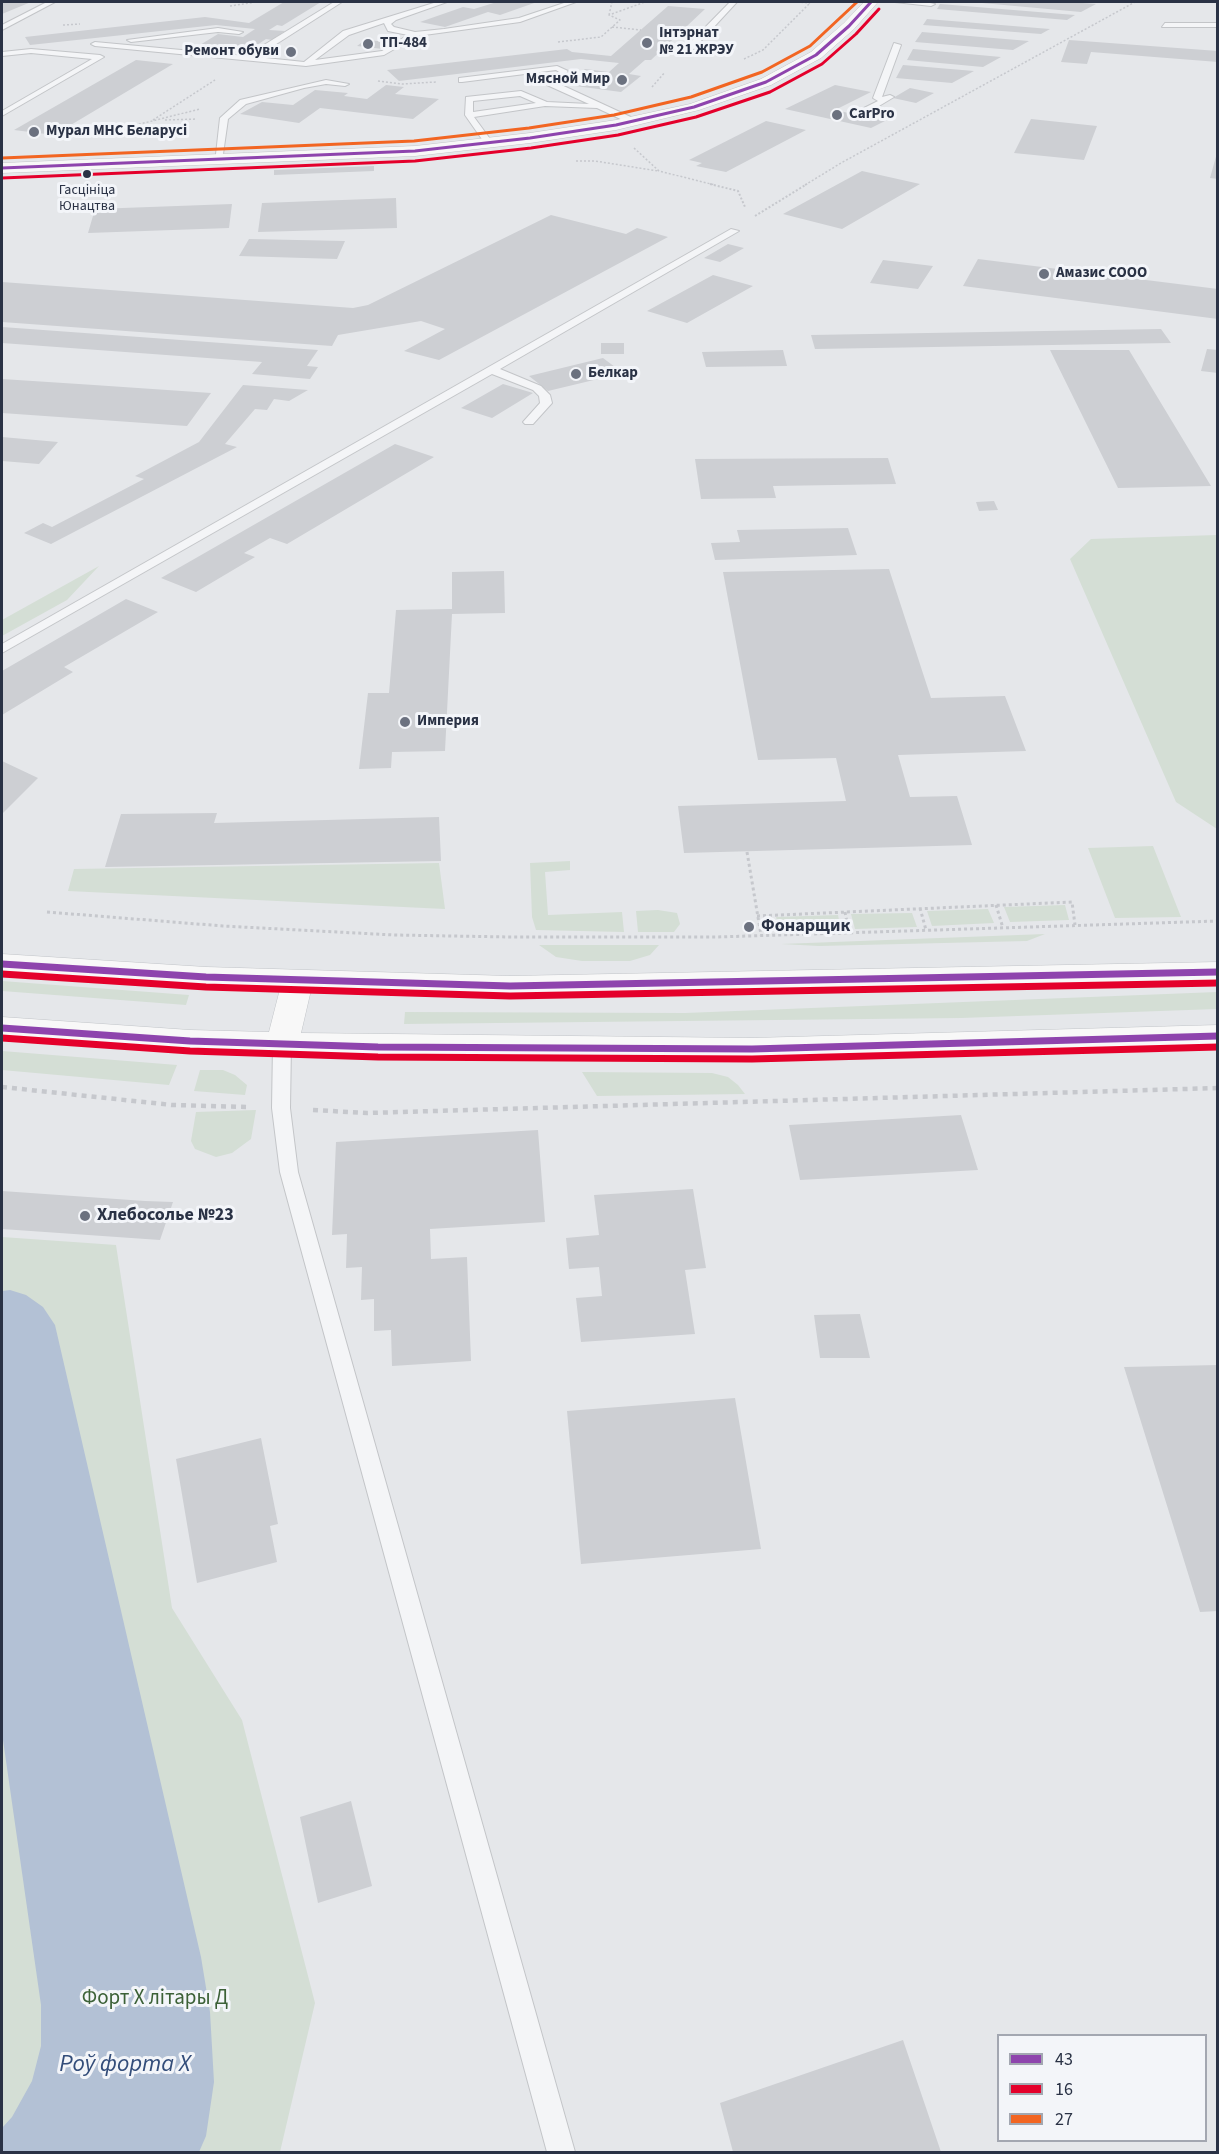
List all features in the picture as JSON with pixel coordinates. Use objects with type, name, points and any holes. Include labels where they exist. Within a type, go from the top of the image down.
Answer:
[{"type":"main road","points":[[2,168],[218,161],[415,151],[489,143],[632,121],[694,107],[766,82],[816,55],[849,26],[871,2]]},
{"type":"main road","points":[[2,964],[298,981],[510,986],[1218,972]]},
{"type":"main road","points":[[282,1045],[298,981]]},
{"type":"main road","points":[[2,1028],[282,1045],[752,1049],[1218,1036]]},
{"type":"lane","points":[[2,28],[51,2]]},
{"type":"lane","points":[[245,58],[338,2]]},
{"type":"lane","points":[[306,64],[346,33],[443,2]]},
{"type":"lane","points":[[393,18],[387,24],[391,29],[415,34],[520,20],[572,2]]},
{"type":"lane","points":[[684,54],[733,2]]},
{"type":"lane","points":[[899,2],[931,4]]},
{"type":"lane","points":[[1165,25],[1218,25]]},
{"type":"lane","points":[[202,40],[218,30]]},
{"type":"lane","points":[[86,45],[218,30],[239,32]]},
{"type":"lane","points":[[95,44],[306,64],[384,52],[415,34]]},
{"type":"lane","points":[[181,52],[194,44]]},
{"type":"lane","points":[[861,113],[887,99],[877,98],[897,45]]},
{"type":"lane","points":[[2,54],[76,46]]},
{"type":"lane","points":[[2,114],[100,57],[31,51]]},
{"type":"lane","points":[[462,80],[557,68],[564,71],[550,83],[632,121]]},
{"type":"lane","points":[[218,161],[224,118],[243,102],[326,82],[345,84]]},
{"type":"lane","points":[[489,143],[469,115],[469,99],[521,93],[545,104]]},
{"type":"lane","points":[[469,115],[545,104],[605,107]]},
{"type":"lane","points":[[2,649],[734,231]]},
{"type":"lane","points":[[493,370],[537,388],[547,399],[544,407],[529,422]]},
{"type":"lane","points":[[282,1045],[281,1108],[289,1172],[561,2152]]},
{"type":"path","points":[[609,15],[612,2]]},
{"type":"path","points":[[797,2],[811,2]]},
{"type":"path","points":[[744,58],[763,50],[811,2]]},
{"type":"path","points":[[633,147],[659,171],[738,191],[742,205],[754,217],[841,163],[1135,2]]},
{"type":"path","points":[[612,27],[641,30]]},
{"type":"path","points":[[659,88],[650,87],[684,54]]},
{"type":"path","points":[[150,122],[238,65],[245,58]]},
{"type":"path","points":[[94,136],[201,108]]},
{"type":"path","points":[[158,120],[224,118]]},
{"type":"path","points":[[747,852],[761,936]]},
{"type":"path","points":[[757,916],[1072,902],[1076,925]]},
{"type":"path","points":[[996,905],[1003,928]]},
{"type":"path","points":[[920,909],[926,930]]},
{"type":"path","points":[[47,912],[224,926],[394,935],[510,937],[761,936],[1218,921]]},
{"type":"path","points":[[845,912],[849,933]]},
{"type":"path","points":[[2,1087],[172,1105],[367,1113],[1218,1088]]},
{"type":"green space","points":[[1218,535],[1217,829],[1176,802],[1070,559],[1091,539]]},
{"type":"green space","points":[[99,566],[67,600],[2,636],[2,620]]},
{"type":"green space","points":[[1153,846],[1181,917],[1115,918],[1088,848]]},
{"type":"green space","points":[[570,861],[570,870],[545,872],[548,915],[622,912],[624,932],[536,930],[532,917],[530,863]]},
{"type":"green space","points":[[439,863],[445,909],[68,891],[74,869]]},
{"type":"green space","points":[[1065,905],[1069,920],[1010,922],[1004,907]]},
{"type":"green space","points":[[988,909],[994,923],[932,926],[927,911]]},
{"type":"green space","points":[[658,910],[677,913],[680,924],[674,932],[638,932],[636,911]]},
{"type":"green space","points":[[912,913],[917,927],[855,929],[851,914]]},
{"type":"green space","points":[[838,915],[841,930],[780,932],[776,917]]},
{"type":"green space","points":[[1045,934],[1027,941],[819,946],[781,944]]},
{"type":"green space","points":[[539,945],[659,945],[650,955],[630,961],[582,961],[556,957]]},
{"type":"green space","points":[[2,981],[189,995],[186,1005],[2,991]]},
{"type":"green space","points":[[1217,992],[1217,1009],[961,1018],[404,1024],[405,1012],[685,1013]]},
{"type":"green space","points":[[2,1051],[177,1065],[169,1085],[2,1070]]},
{"type":"green space","points":[[200,1070],[223,1070],[235,1075],[247,1085],[245,1095],[194,1091]]},
{"type":"green space","points":[[582,1072],[712,1073],[728,1077],[745,1094],[597,1096]]},
{"type":"green space","points":[[256,1110],[251,1139],[232,1153],[216,1157],[195,1149],[191,1141],[196,1112]]},
{"type":"green space","name":"Форт X літары Д","points":[[2,1237],[116,1245],[172,1608],[242,1720],[315,2003],[280,2152],[2,2152]]},
{"type":"water","name":"Роў форта Х","points":[[10,1290],[26,1295],[43,1307],[55,1325],[201,1957],[210,2012],[214,2082],[206,2136],[199,2152],[2,2152],[2,2128],[12,2117],[32,2081],[41,2046],[41,2005],[2,1733],[2,1291]]},
{"type":"building","points":[[2,2],[31,2],[2,14]]},
{"type":"building","points":[[284,2],[321,2],[282,26],[277,25],[269,30],[285,31],[272,40],[266,39],[245,53],[195,48],[218,34],[243,37],[255,29],[216,25],[30,45],[25,37],[205,17],[249,23]]},
{"type":"building","points":[[497,2],[537,2],[500,15],[488,12],[445,27],[420,22],[463,7],[474,9]]},
{"type":"building","points":[[971,2],[1069,2],[1096,4],[1081,12]]},
{"type":"building","points":[[940,4],[1075,15],[1067,20],[937,9]]},
{"type":"building","points":[[668,6],[705,9],[651,60],[645,60],[629,74],[641,76],[621,92],[568,85],[585,69],[609,72],[619,63],[581,59],[399,81],[387,70],[567,49],[572,52],[611,56]]},
{"type":"building","points":[[927,19],[1050,29],[1041,34],[923,25]]},
{"type":"building","points":[[922,32],[1029,41],[1013,50],[915,42]]},
{"type":"building","points":[[365,40],[390,43],[383,49],[357,46]]},
{"type":"building","points":[[1069,40],[1218,51],[1218,62],[1091,52],[1087,64],[1061,62]]},
{"type":"building","points":[[913,49],[1001,57],[983,67],[907,60]]},
{"type":"building","points":[[136,60],[173,64],[54,135],[14,130]]},
{"type":"building","points":[[903,65],[974,71],[952,83],[896,78]]},
{"type":"building","points":[[386,85],[404,87],[395,94],[439,99],[413,119],[320,108],[299,123],[240,114],[262,102],[293,105],[315,90],[348,93],[344,96],[367,99]]},
{"type":"building","name":"CarPro","points":[[835,85],[871,92],[835,110],[885,121],[871,128],[785,109]]},
{"type":"building","points":[[910,88],[934,93],[916,103],[893,98]]},
{"type":"building","points":[[1031,119],[1097,126],[1084,160],[1014,153]]},
{"type":"building","points":[[766,121],[806,130],[726,172],[696,166],[702,163],[689,160]]},
{"type":"building","points":[[1217,153],[1218,179],[1210,178]]},
{"type":"building","points":[[374,166],[374,171],[274,175],[274,170]]},
{"type":"building","points":[[862,171],[920,184],[842,229],[783,214]]},
{"type":"building","points":[[396,198],[397,228],[258,232],[262,203]]},
{"type":"building","points":[[232,204],[229,228],[88,233],[95,209]]},
{"type":"building","points":[[551,215],[626,234],[637,228],[668,237],[439,360],[404,351],[445,329],[421,321],[338,335],[332,346],[2,322],[2,282],[353,308],[368,305]]},
{"type":"building","points":[[249,239],[345,241],[337,259],[239,256]]},
{"type":"building","points":[[728,244],[744,248],[720,262],[704,258]]},
{"type":"building","points":[[978,259],[1218,289],[1218,319],[963,286]]},
{"type":"building","points":[[883,260],[933,266],[918,289],[870,283]]},
{"type":"building","points":[[713,275],[753,286],[687,323],[647,311]]},
{"type":"building","points":[[2,327],[318,350],[307,366],[318,367],[310,379],[252,374],[262,362],[2,343]]},
{"type":"building","points":[[1161,329],[1171,343],[815,349],[811,335]]},
{"type":"building","points":[[601,343],[624,343],[624,354],[601,354]]},
{"type":"building","points":[[1207,349],[1218,350],[1218,373],[1201,371]]},
{"type":"building","points":[[783,350],[787,366],[706,367],[702,352]]},
{"type":"building","points":[[1050,350],[1129,350],[1211,486],[1118,488]]},
{"type":"building","name":"Белкар","points":[[603,358],[623,373],[548,391],[529,376]]},
{"type":"building","points":[[2,379],[211,393],[187,426],[2,413]]},
{"type":"building","points":[[503,384],[533,393],[492,418],[461,408]]},
{"type":"building","points":[[243,385],[308,390],[289,401],[274,399],[267,410],[255,409],[225,444],[237,447],[51,544],[24,533],[43,523],[52,527],[144,479],[135,476],[199,442]]},
{"type":"building","points":[[2,437],[58,442],[39,464],[2,461]]},
{"type":"building","points":[[395,444],[434,457],[287,544],[270,538],[244,553],[255,557],[196,592],[161,578]]},
{"type":"building","points":[[888,458],[896,484],[773,486],[776,498],[701,499],[695,459]]},
{"type":"building","points":[[994,501],[998,510],[979,511],[976,502]]},
{"type":"building","points":[[848,528],[857,555],[715,560],[711,543],[740,542],[737,530]]},
{"type":"building","points":[[889,569],[931,698],[1005,696],[1026,751],[898,755],[910,797],[957,796],[972,845],[684,853],[678,806],[846,801],[836,758],[758,760],[723,572]]},
{"type":"building","points":[[504,571],[505,613],[452,614],[445,751],[392,752],[391,768],[359,769],[368,693],[389,693],[396,610],[452,609],[452,572]]},
{"type":"building","points":[[126,599],[158,612],[64,667],[73,672],[2,715],[2,671]]},
{"type":"building","points":[[2,761],[38,778],[2,814]]},
{"type":"building","points":[[217,813],[214,823],[439,817],[441,861],[105,867],[121,814]]},
{"type":"building","points":[[961,1115],[978,1170],[800,1180],[789,1125]]},
{"type":"building","points":[[538,1130],[545,1222],[430,1229],[431,1259],[467,1257],[471,1361],[392,1366],[391,1330],[374,1331],[374,1299],[361,1300],[362,1267],[346,1268],[347,1234],[332,1235],[336,1142]]},
{"type":"building","points":[[693,1189],[706,1268],[685,1270],[695,1334],[581,1342],[576,1298],[602,1296],[599,1267],[569,1269],[566,1238],[599,1235],[594,1195]]},
{"type":"building","name":"Хлебосолье №23","points":[[2,1191],[173,1202],[160,1240],[2,1229]]},
{"type":"building","points":[[860,1314],[870,1358],[820,1358],[814,1315]]},
{"type":"building","points":[[1218,1365],[1218,1611],[1200,1612],[1124,1367]]},
{"type":"building","points":[[735,1398],[761,1549],[581,1564],[567,1411]]},
{"type":"building","points":[[261,1438],[278,1524],[270,1526],[277,1562],[197,1583],[176,1459]]},
{"type":"building","points":[[351,1801],[372,1886],[318,1903],[300,1817]]},
{"type":"building","points":[[903,2040],[941,2152],[733,2152],[720,2103]]},
{"type":"transit line","name":"27","points":[[2,158],[414,141],[529,128],[614,115],[691,97],[762,72],[810,46],[857,2]]},
{"type":"transit line","name":"43","points":[[2,168],[415,151],[530,138],[616,125],[694,107],[766,82],[816,55],[849,26],[871,2]]},
{"type":"transit line","name":"16","points":[[2,178],[415,161],[531,148],[618,135],[696,117],[770,92],[822,64],[856,34],[879,9]]},
{"type":"transit line","name":"43","points":[[2,964],[206,977],[510,986],[1218,972]]},
{"type":"transit line","name":"16","points":[[2,974],[206,987],[510,996],[1218,983]]},
{"type":"transit line","name":"43","points":[[2,1028],[190,1041],[378,1047],[752,1049],[1218,1036]]},
{"type":"transit line","name":"16","points":[[2,1038],[190,1051],[378,1057],[752,1059],[1218,1047]]},
{"type":"place","name":"Інтэрнат № 21 ЖРЭУ","points":[[647,43]]},
{"type":"place","name":"ТП-484","points":[[368,44]]},
{"type":"place","name":"Ремонт обуви","points":[[291,52]]},
{"type":"place","name":"Мясной Мир","points":[[622,80]]},
{"type":"place","name":"CarPro","points":[[837,115]]},
{"type":"place","name":"Мурал МНС Беларусі","points":[[34,132]]},
{"type":"place","name":"Гасцініца Юнацтва","points":[[87,174]]},
{"type":"place","name":"Амазис СООО","points":[[1044,274]]},
{"type":"place","name":"Белкар","points":[[576,374]]},
{"type":"place","name":"Империя","points":[[405,722]]},
{"type":"place","name":"Фонарщик","points":[[749,927]]},
{"type":"place","name":"Хлебосолье №23","points":[[85,1216]]}]
